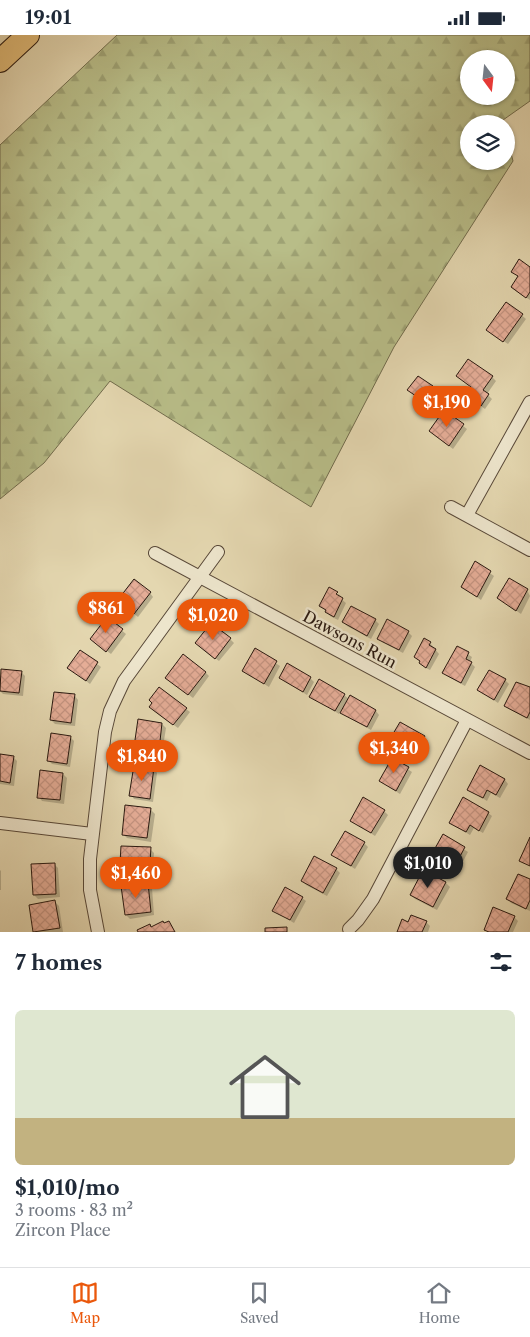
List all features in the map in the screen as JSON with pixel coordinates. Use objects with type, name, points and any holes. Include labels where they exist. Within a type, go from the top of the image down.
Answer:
[{"type":"highway","points":[[0,61],[28,35]]},
{"type":"street","points":[[466,515],[530,403]]},
{"type":"street","points":[[451,507],[530,550]]},
{"type":"street","points":[[98,932],[90,890],[90,859],[105,732],[114,700],[124,681],[218,552]]},
{"type":"street","name":"Dawsons Run","points":[[155,553],[530,753]]},
{"type":"street","points":[[349,929],[373,899],[467,720]]},
{"type":"street","points":[[0,823],[92,834]]},
{"type":"green space","points":[[117,35],[530,35],[530,101],[510,115],[460,115],[460,170],[507,170],[394,347],[311,507],[110,381],[44,463],[0,499],[0,145]]},
{"type":"building","points":[[519,259],[530,267],[530,292],[526,298],[511,287],[518,276],[511,272]]},
{"type":"building","points":[[506,302],[523,314],[503,342],[486,330]]},
{"type":"building","points":[[468,359],[493,376],[483,390],[489,394],[481,406],[466,395],[471,387],[456,376]]},
{"type":"building","points":[[418,376],[433,386],[422,400],[407,390]]},
{"type":"building","points":[[444,410],[464,424],[449,446],[429,431]]},
{"type":"building","points":[[475,561],[491,571],[477,597],[461,587]]},
{"type":"building","points":[[509,578],[528,589],[516,611],[497,598]]},
{"type":"building","points":[[134,579],[151,592],[134,614],[117,601]]},
{"type":"building","points":[[329,587],[338,592],[336,594],[343,598],[334,617],[319,606]]},
{"type":"building","points":[[351,606],[376,619],[367,636],[342,622]]},
{"type":"building","points":[[107,617],[123,629],[106,652],[90,639]]},
{"type":"building","points":[[387,619],[409,631],[399,650],[377,639]]},
{"type":"building","points":[[211,623],[231,638],[215,659],[195,643]]},
{"type":"building","points":[[424,638],[431,642],[429,645],[436,649],[426,668],[414,657]]},
{"type":"building","points":[[457,646],[469,652],[466,659],[472,662],[461,683],[442,673]]},
{"type":"building","points":[[255,648],[277,661],[264,684],[242,671]]},
{"type":"building","points":[[80,650],[98,662],[86,681],[67,668]]},
{"type":"building","points":[[183,654],[206,672],[188,695],[165,678]]},
{"type":"building","points":[[287,663],[311,677],[303,692],[279,678]]},
{"type":"building","points":[[1,669],[22,671],[19,693],[0,691]]},
{"type":"building","points":[[489,670],[506,679],[494,700],[477,690]]},
{"type":"building","points":[[319,679],[345,694],[335,711],[309,697]]},
{"type":"building","points":[[516,682],[530,687],[530,712],[527,718],[504,706]]},
{"type":"building","points":[[159,687],[187,708],[173,725],[149,707],[152,703],[149,700]]},
{"type":"building","points":[[54,692],[75,694],[71,723],[50,720]]},
{"type":"building","points":[[350,695],[376,710],[367,727],[340,713]]},
{"type":"building","points":[[138,719],[162,723],[159,750],[134,747]]},
{"type":"building","points":[[400,722],[425,736],[411,759],[387,744]]},
{"type":"building","points":[[51,733],[71,736],[67,764],[47,761]]},
{"type":"building","points":[[0,754],[14,756],[10,783],[0,781]]},
{"type":"building","points":[[392,758],[409,767],[396,791],[379,781]]},
{"type":"building","points":[[134,765],[154,767],[150,799],[129,796]]},
{"type":"building","points":[[480,765],[505,779],[496,795],[487,790],[483,798],[467,790]]},
{"type":"building","points":[[40,770],[63,773],[60,800],[37,798]]},
{"type":"building","points":[[363,797],[385,810],[371,833],[350,821]]},
{"type":"building","points":[[463,797],[489,812],[479,831],[470,825],[466,832],[449,823]]},
{"type":"building","points":[[125,805],[151,808],[147,838],[122,835]]},
{"type":"building","points":[[345,831],[365,842],[351,866],[331,855]]},
{"type":"building","points":[[443,834],[465,847],[456,864],[433,852]]},
{"type":"building","points":[[530,837],[530,866],[519,861]]},
{"type":"building","points":[[121,846],[151,847],[149,878],[125,876],[126,863],[120,863]]},
{"type":"building","points":[[314,856],[337,868],[323,893],[301,881]]},
{"type":"building","points":[[55,863],[56,894],[33,895],[31,864]]},
{"type":"building","points":[[423,870],[446,882],[433,907],[410,895]]},
{"type":"building","points":[[518,874],[530,879],[530,900],[526,909],[506,899]]},
{"type":"building","points":[[148,883],[151,912],[125,915],[121,886]]},
{"type":"building","points":[[285,887],[303,897],[290,920],[272,911]]},
{"type":"building","points":[[55,900],[60,928],[33,932],[29,905]]},
{"type":"building","points":[[493,907],[515,916],[508,932],[489,932],[484,930]]},
{"type":"building","points":[[411,915],[427,921],[422,932],[397,932],[402,919],[408,922]]},
{"type":"building","points":[[163,921],[164,923],[169,921],[175,932],[138,932],[137,930],[150,924],[151,927]]},
{"type":"building","points":[[287,927],[287,932],[265,932],[265,928]]}]
